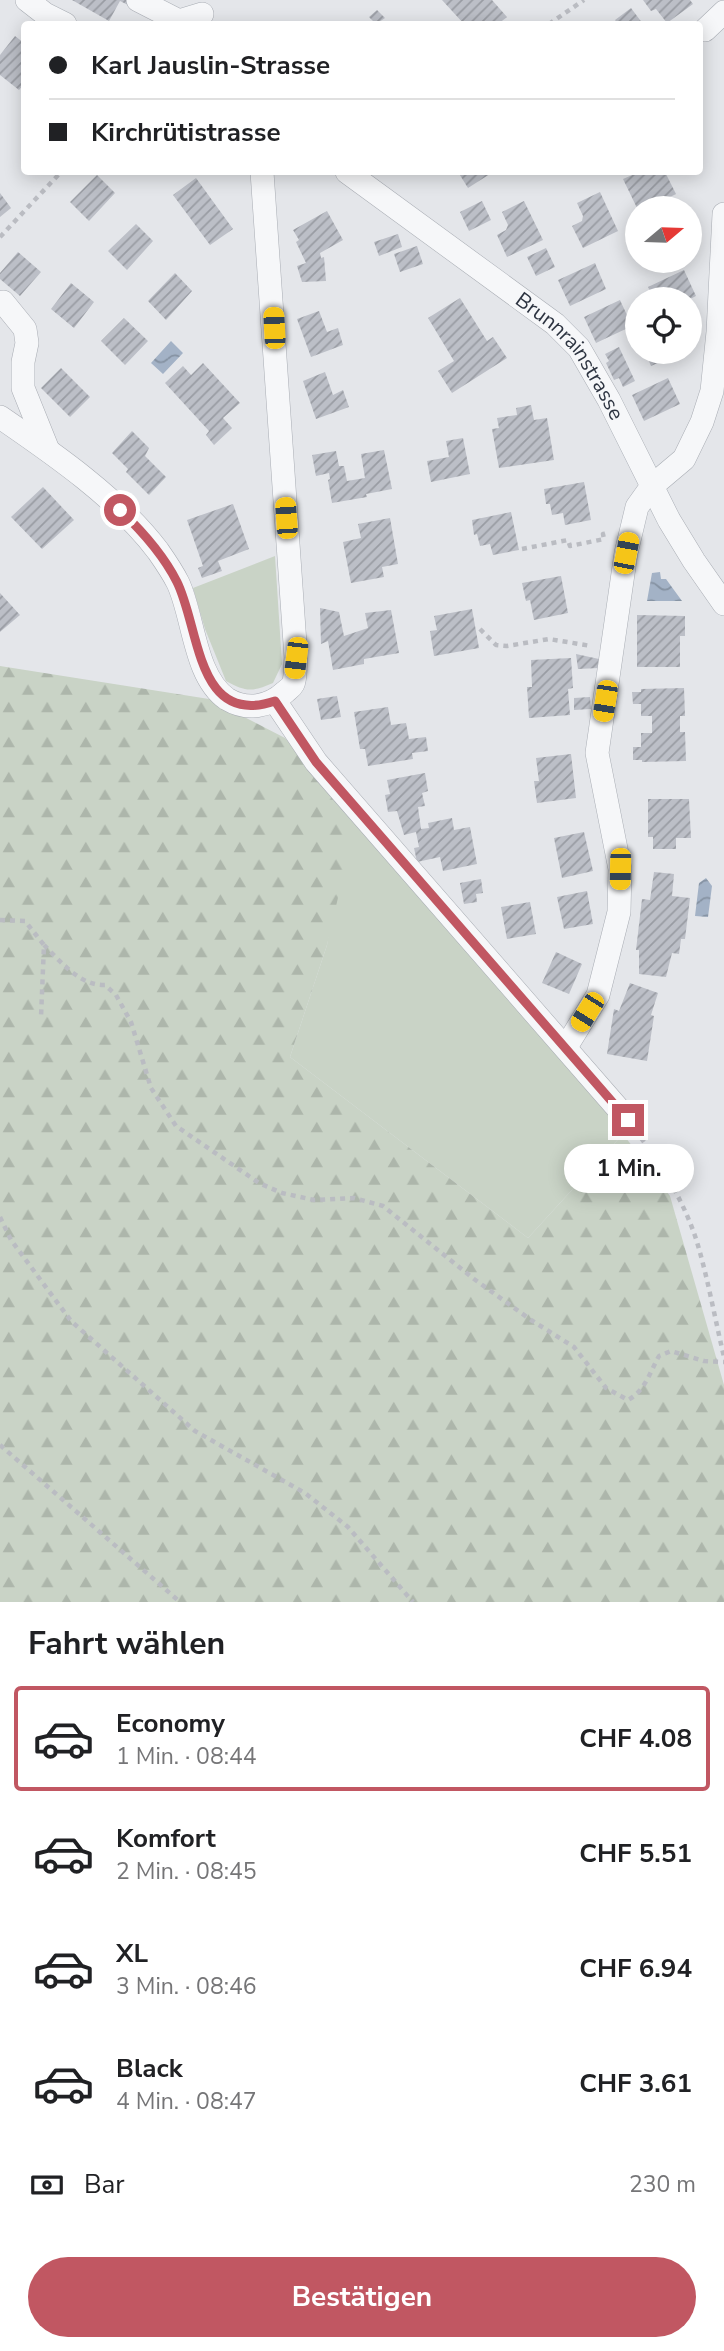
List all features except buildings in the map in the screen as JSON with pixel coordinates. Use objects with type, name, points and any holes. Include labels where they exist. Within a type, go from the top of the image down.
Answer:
[{"type":"street","points":[[27,0],[60,21]]},
{"type":"street","points":[[138,0],[178,21],[201,13]]},
{"type":"street","points":[[705,30],[724,12]]},
{"type":"street","points":[[0,417],[90,484],[159,552],[178,584],[212,686],[228,700],[245,706],[275,701],[293,685],[296,658],[262,175]]},
{"type":"street","name":"Brunnrainstrasse","points":[[351,175],[555,324],[579,348],[610,400],[652,486],[694,561],[724,604]]},
{"type":"street","points":[[566,1047],[598,995],[619,912],[620,869],[597,753],[630,533],[638,507],[652,486],[684,459],[702,422],[712,391],[724,214]]},
{"type":"street","points":[[3,302],[46,348]]},
{"type":"street","points":[[25,328],[27,343],[23,362],[23,388],[49,453]]},
{"type":"street","points":[[275,701],[316,762],[628,1120]]},
{"type":"path","points":[[553,21],[584,0]]},
{"type":"path","points":[[0,237],[58,175]]},
{"type":"path","points":[[522,550],[568,540],[570,546],[604,539],[603,534],[611,532]]},
{"type":"path","points":[[480,629],[496,645],[508,646],[548,639],[612,650]]},
{"type":"path","points":[[0,920],[24,921],[72,972],[97,985],[105,985],[116,995],[131,1022],[151,1088],[176,1126],[259,1183],[282,1193],[314,1200],[354,1198],[383,1206],[474,1279],[531,1321],[574,1347],[606,1388],[628,1400],[636,1396],[643,1387],[659,1356],[671,1351],[704,1362],[724,1359],[696,1240],[674,1188],[659,1161],[628,1120]]},
{"type":"path","points":[[41,1017],[44,945]]},
{"type":"path","points":[[0,1217],[11,1240],[71,1321],[195,1431],[305,1493],[348,1527],[413,1602]]},
{"type":"path","points":[[0,1445],[180,1602]]},
{"type":"green space","points":[[275,556],[282,664],[273,683],[260,688],[244,689],[226,681],[205,629],[193,588]]},
{"type":"green space","points":[[0,666],[209,699],[285,738],[347,810],[347,859],[327,945],[290,1057],[528,1238],[623,1134],[670,1196],[724,1385],[724,1602],[0,1602]]},
{"type":"green space","points":[[347,810],[628,1120],[623,1134],[528,1238],[290,1057],[327,945]]},
{"type":"water","points":[[171,341],[183,353],[163,374],[151,363]]},
{"type":"water","points":[[660,572],[661,579],[666,579],[682,601],[647,601],[652,573]]},
{"type":"water","points":[[706,878],[712,886],[708,917],[695,916],[699,883]]},
{"type":"route","points":[[120,510],[159,552],[178,584],[212,686],[228,700],[245,706],[275,701],[316,762],[628,1120]]}]
